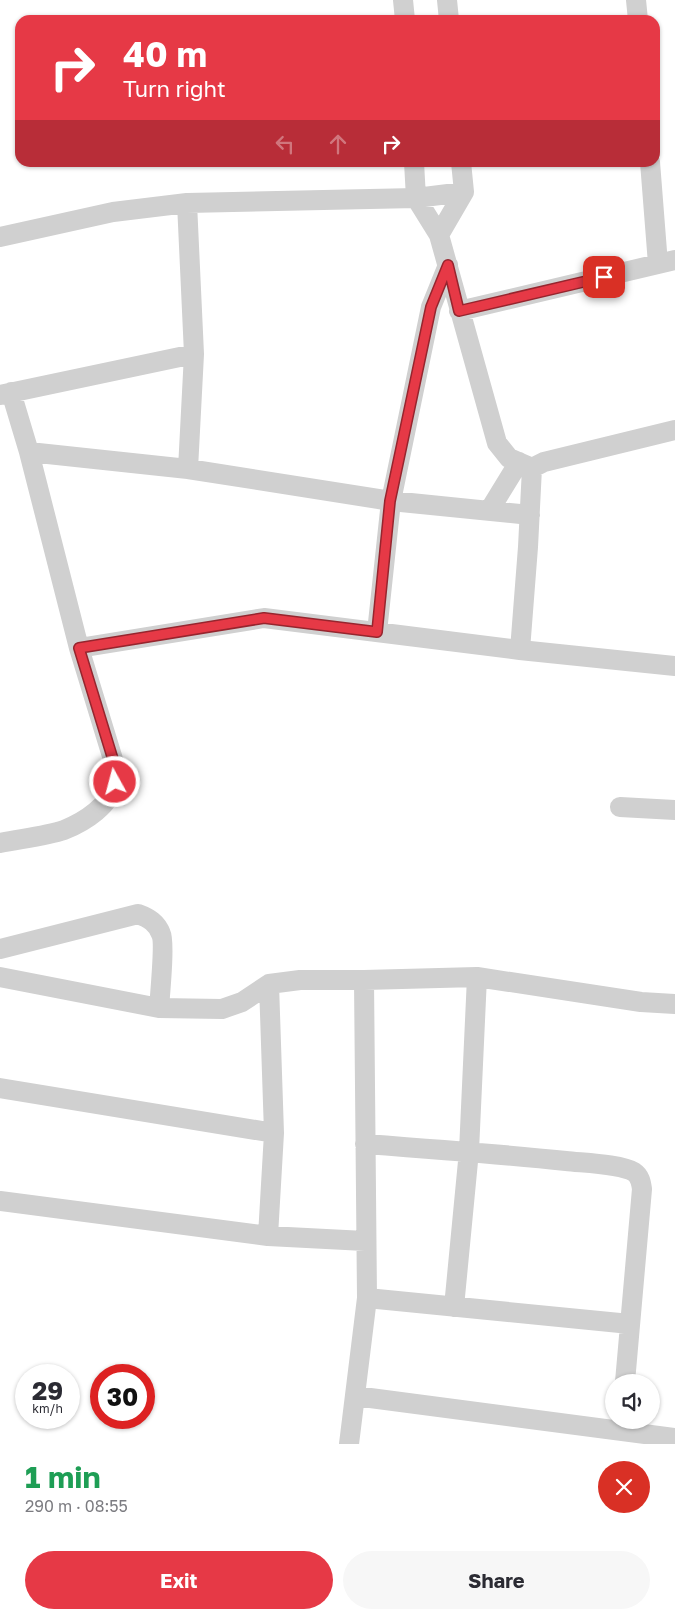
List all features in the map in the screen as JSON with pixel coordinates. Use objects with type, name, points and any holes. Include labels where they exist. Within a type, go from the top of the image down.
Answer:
[{"type":"street","points":[[403,0],[404,15]]},
{"type":"street","points":[[447,0],[448,15]]},
{"type":"street","points":[[636,0],[638,15]]},
{"type":"street","points":[[414,167],[416,198],[439,235],[497,443],[509,458],[525,465],[544,462],[675,430]]},
{"type":"street","points":[[439,235],[464,192],[462,167]]},
{"type":"street","points":[[459,311],[667,262],[651,167]]},
{"type":"street","points":[[0,237],[113,212],[187,203],[416,198],[464,192]]},
{"type":"street","points":[[187,203],[194,354],[188,469]]},
{"type":"street","points":[[377,632],[390,501],[431,307],[448,265]]},
{"type":"street","points":[[0,843],[63,830],[87,818],[102,805],[111,793],[115,782],[115,766],[79,648],[30,452],[6,394],[194,354]]},
{"type":"street","points":[[30,452],[188,469],[390,501],[530,515]]},
{"type":"street","points":[[489,511],[525,465]]},
{"type":"street","points":[[520,650],[530,515],[525,465]]},
{"type":"street","points":[[79,648],[264,618],[520,650],[675,666]]},
{"type":"street","points":[[620,807],[675,810]]},
{"type":"street","points":[[0,949],[138,914],[149,918],[162,935],[160,1008]]},
{"type":"street","points":[[0,977],[160,1008],[222,1009],[242,1002],[269,984],[300,980],[477,976],[642,1002],[675,1004]]},
{"type":"street","points":[[454,1307],[469,1151],[477,976]]},
{"type":"street","points":[[349,1444],[366,1298],[364,980]]},
{"type":"street","points":[[268,1236],[274,1133],[269,984]]},
{"type":"street","points":[[0,1088],[274,1133]]},
{"type":"street","points":[[364,1144],[469,1151],[595,1164],[624,1168],[635,1173],[641,1180],[642,1189],[626,1374]]},
{"type":"street","points":[[0,1201],[268,1236],[365,1241]]},
{"type":"street","points":[[366,1298],[630,1324]]},
{"type":"street","points":[[355,1396],[605,1424]]},
{"type":"street","points":[[635,1429],[675,1438]]},
{"type":"route","points":[[115,782],[115,766],[79,648],[264,618],[377,632],[390,501],[431,307],[448,265],[459,311],[604,277]]}]
